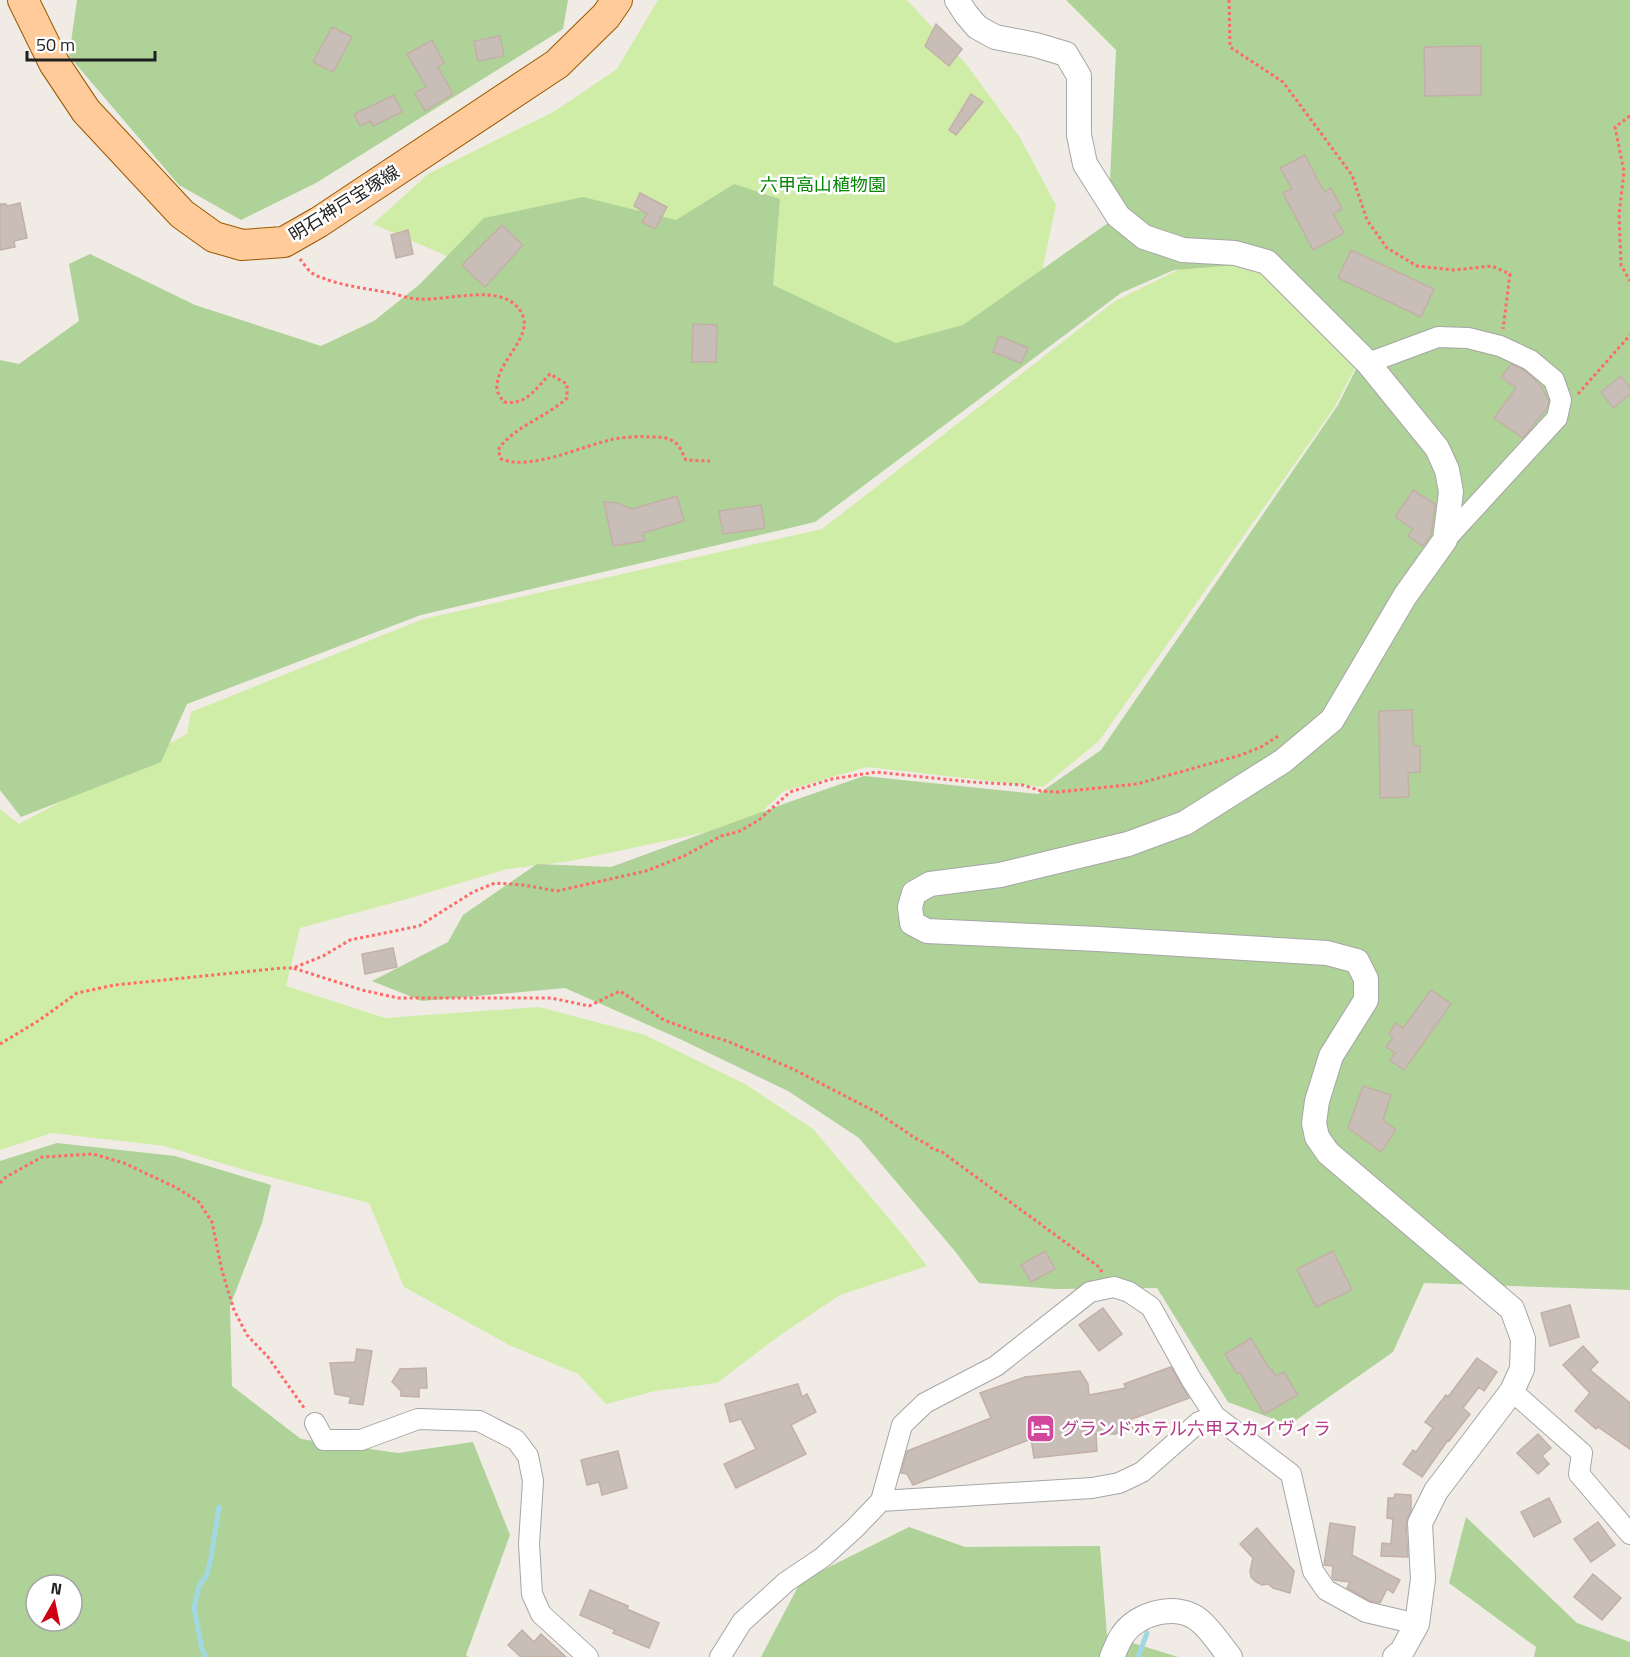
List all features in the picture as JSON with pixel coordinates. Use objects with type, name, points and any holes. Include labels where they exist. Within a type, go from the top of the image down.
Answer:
[{"type":"main road","name":"明石神戸宝塚線","points":[[24,0],[54,63],[86,111],[182,214],[214,237],[242,245],[284,242],[319,222],[558,64],[606,16],[617,0]]},
{"type":"street","points":[[957,0],[977,27],[994,37],[1036,45],[1066,54],[1079,76],[1079,135],[1085,164],[1118,216],[1144,237],[1183,250],[1235,253],[1268,262],[1368,363],[1437,448],[1448,471],[1451,492],[1444,540]]},
{"type":"street","points":[[1368,363],[1438,338],[1467,338],[1500,346],[1530,360],[1554,380],[1561,400],[1557,418],[1444,540],[1405,596],[1332,720],[1282,761],[1185,823],[1128,844],[1000,875],[930,884],[914,893],[910,907],[912,923],[927,931],[1110,939],[1327,953],[1357,961],[1366,979],[1366,1000],[1331,1056],[1317,1101],[1314,1123],[1317,1137],[1328,1153],[1512,1309],[1523,1339],[1522,1369],[1512,1392],[1436,1491],[1420,1523],[1423,1579],[1417,1624],[1402,1652],[1395,1657]]},
{"type":"street","points":[[720,1657],[742,1622],[786,1582],[823,1557],[881,1501],[902,1425],[925,1403],[996,1366],[1090,1292],[1114,1287],[1129,1292],[1151,1307],[1191,1379],[1215,1416],[1291,1474],[1313,1571],[1326,1590],[1366,1612],[1417,1624]]},
{"type":"street","points":[[1512,1392],[1582,1453],[1579,1474],[1630,1534]]},
{"type":"street","points":[[881,1501],[1092,1488],[1119,1483],[1142,1472],[1199,1422],[1215,1416]]},
{"type":"street","points":[[315,1423],[324,1440],[361,1440],[418,1419],[479,1421],[516,1440],[528,1456],[533,1481],[529,1544],[532,1594],[541,1614],[588,1657]]},
{"type":"street","points":[[1112,1657],[1122,1634],[1139,1620],[1155,1613],[1180,1611],[1200,1620],[1230,1657]]},
{"type":"path","points":[[1228,0],[1230,47],[1283,82],[1352,175],[1367,220],[1387,248],[1417,266],[1454,270],[1492,266],[1510,274],[1500,346]]},
{"type":"path","points":[[1630,117],[1615,127],[1624,172],[1619,214],[1621,265],[1630,281]]},
{"type":"path","points":[[284,242],[315,275],[347,286],[419,300],[475,294],[500,297],[513,303],[522,313],[525,325],[517,346],[499,375],[497,391],[504,402],[512,403],[533,394],[550,374],[567,384],[567,398],[559,406],[504,441],[498,450],[501,459],[510,463],[540,460],[615,439],[642,436],[666,437],[678,445],[686,460],[710,461]]},
{"type":"path","points":[[1557,418],[1630,335]]},
{"type":"path","points":[[293,968],[323,956],[350,940],[419,926],[473,892],[495,883],[557,891],[646,871],[684,856],[721,836],[738,832],[759,820],[790,792],[832,779],[876,772],[1023,786],[1059,792],[1137,784],[1241,755],[1261,747],[1286,732]]},
{"type":"path","points":[[0,1044],[38,1021],[77,993],[115,985],[282,968],[293,968],[362,990],[398,998],[551,998],[588,1006],[620,991],[664,1020],[727,1041],[793,1069],[878,1113],[933,1149],[942,1152],[1090,1261],[1099,1268],[1114,1287]]},
{"type":"path","points":[[0,1183],[6,1177],[42,1157],[93,1155],[124,1164],[177,1188],[199,1203],[212,1222],[222,1271],[234,1310],[248,1335],[268,1357],[315,1423]]},
{"type":"green space","points":[[77,0],[568,0],[563,29],[316,183],[241,220],[179,185],[69,56]]},
{"type":"green space","name":"六甲高山植物園","points":[[658,0],[907,0],[967,65],[1019,136],[1056,205],[1034,310],[977,392],[626,334],[373,224],[428,174],[555,111],[617,69]]},
{"type":"green space","points":[[1066,0],[1630,0],[1630,1290],[1424,1283],[1393,1352],[1289,1425],[1228,1402],[1157,1288],[1055,1289],[979,1283],[859,1138],[788,1091],[682,1040],[565,988],[422,1001],[372,981],[448,942],[463,915],[537,864],[611,867],[864,776],[1038,794],[1101,750],[1338,405],[1357,367],[1275,262],[1174,270],[1121,293],[815,522],[421,615],[187,704],[161,762],[21,817],[0,790],[0,360],[19,364],[79,321],[69,264],[90,254],[195,305],[321,346],[374,321],[420,284],[484,218],[583,197],[676,220],[734,184],[780,199],[773,285],[896,343],[963,325],[1108,223],[1116,50]]},
{"type":"green space","points":[[1194,262],[1232,263],[1257,270],[1355,368],[1334,408],[1099,741],[1043,787],[867,767],[784,791],[750,823],[571,861],[507,869],[300,928],[286,986],[385,1018],[539,1007],[645,1035],[745,1084],[813,1129],[927,1266],[840,1295],[776,1338],[717,1383],[655,1391],[606,1404],[578,1374],[509,1345],[404,1287],[369,1203],[164,1146],[52,1133],[0,1150],[0,809],[19,824],[187,734],[191,712],[423,619],[822,529],[1115,301]]},
{"type":"green space","points":[[57,1143],[175,1156],[271,1185],[262,1223],[230,1306],[232,1386],[301,1439],[398,1453],[473,1442],[510,1535],[466,1655],[468,1657],[0,1657],[0,1161]]},
{"type":"green space","points":[[1466,1517],[1577,1623],[1630,1642],[1630,1657],[1534,1657],[1536,1647],[1449,1583]]},
{"type":"green space","points":[[909,1527],[965,1547],[1100,1546],[1107,1635],[1178,1657],[761,1657],[801,1581]]},
{"type":"building","points":[[936,24],[962,49],[949,66],[925,46]]},
{"type":"building","points":[[332,27],[352,37],[333,72],[313,62]]},
{"type":"building","points":[[500,36],[504,56],[478,61],[474,41]]},
{"type":"building","points":[[432,40],[444,63],[438,67],[453,94],[425,111],[415,93],[426,87],[407,54]]},
{"type":"building","points":[[1481,46],[1481,95],[1425,96],[1424,47]]},
{"type":"building","points":[[971,94],[983,102],[956,135],[949,130]]},
{"type":"building","points":[[394,95],[402,112],[373,126],[370,121],[360,126],[354,114]]},
{"type":"building","points":[[1305,155],[1324,192],[1331,188],[1342,209],[1333,214],[1344,233],[1313,250],[1283,193],[1292,189],[1280,168]]},
{"type":"building","points":[[640,193],[667,207],[655,229],[642,222],[647,214],[634,206]]},
{"type":"building","points":[[20,203],[27,238],[14,241],[15,247],[0,250],[0,204],[7,206]]},
{"type":"building","points":[[502,225],[523,245],[485,287],[462,265]]},
{"type":"building","points":[[408,230],[413,254],[396,258],[391,235]]},
{"type":"building","points":[[1351,250],[1434,289],[1421,317],[1338,278]]},
{"type":"building","points":[[693,324],[717,325],[716,362],[692,362]]},
{"type":"building","points":[[999,336],[1028,348],[1021,363],[993,352]]},
{"type":"building","points":[[1511,364],[1524,370],[1539,383],[1549,401],[1547,408],[1523,438],[1494,418],[1516,388],[1501,377]]},
{"type":"building","points":[[1621,376],[1630,388],[1630,394],[1613,408],[1601,392]]},
{"type":"building","points":[[1413,490],[1435,504],[1431,535],[1423,546],[1408,536],[1413,529],[1395,517]]},
{"type":"building","points":[[677,496],[684,521],[643,533],[644,541],[613,546],[604,502],[617,503],[632,509]]},
{"type":"building","points":[[761,505],[765,528],[723,534],[719,511]]},
{"type":"building","points":[[1412,710],[1413,746],[1420,746],[1420,772],[1408,773],[1409,797],[1380,798],[1379,711]]},
{"type":"building","points":[[393,948],[397,967],[365,974],[362,954]]},
{"type":"building","points":[[1431,990],[1451,1004],[1404,1070],[1390,1060],[1395,1053],[1386,1047],[1393,1037],[1389,1033],[1396,1023],[1403,1028]]},
{"type":"building","points":[[1363,1086],[1391,1095],[1383,1120],[1396,1130],[1381,1152],[1348,1128]]},
{"type":"building","points":[[1045,1251],[1055,1269],[1031,1282],[1021,1265]]},
{"type":"building","points":[[1333,1251],[1352,1290],[1316,1307],[1297,1269]]},
{"type":"building","points":[[1570,1305],[1579,1337],[1550,1346],[1541,1313]]},
{"type":"building","points":[[1103,1308],[1122,1334],[1099,1351],[1079,1325]]},
{"type":"building","points":[[1251,1338],[1271,1371],[1276,1376],[1284,1372],[1298,1395],[1264,1414],[1240,1372],[1237,1374],[1225,1354]]},
{"type":"building","points":[[1583,1346],[1598,1362],[1590,1370],[1630,1403],[1630,1449],[1598,1427],[1596,1429],[1575,1411],[1590,1393],[1563,1365]]},
{"type":"building","points":[[357,1349],[372,1351],[363,1405],[349,1403],[351,1397],[335,1394],[330,1363],[355,1362]]},
{"type":"building","points":[[1477,1358],[1497,1372],[1484,1391],[1479,1387],[1463,1408],[1470,1414],[1422,1477],[1403,1464],[1413,1450],[1416,1452],[1433,1428],[1425,1422],[1446,1395],[1448,1397]]},
{"type":"building","name":"グランドホテル六甲スカイヴィラ","points":[[1171,1367],[1189,1398],[1129,1420],[1133,1428],[1115,1434],[1096,1434],[1097,1451],[1034,1458],[1031,1439],[913,1485],[907,1474],[901,1473],[907,1451],[991,1418],[980,1393],[1025,1377],[1080,1371],[1088,1384],[1089,1395],[1126,1388],[1124,1384]]},
{"type":"building","points":[[426,1368],[427,1388],[419,1388],[419,1397],[401,1396],[401,1391],[392,1382],[400,1369]]},
{"type":"building","points":[[798,1384],[802,1397],[807,1394],[816,1412],[791,1425],[806,1454],[736,1488],[724,1464],[756,1449],[741,1419],[730,1422],[725,1404]]},
{"type":"building","points":[[1538,1434],[1551,1448],[1542,1456],[1549,1464],[1538,1474],[1517,1453]]},
{"type":"building","points":[[618,1451],[627,1488],[602,1495],[599,1482],[587,1485],[581,1460]]},
{"type":"building","points":[[1395,1494],[1411,1495],[1411,1510],[1406,1524],[1408,1557],[1381,1556],[1382,1543],[1391,1544],[1393,1519],[1387,1518],[1388,1498],[1394,1498]]},
{"type":"building","points":[[1549,1498],[1561,1522],[1534,1537],[1521,1512]]},
{"type":"building","points":[[1598,1522],[1615,1545],[1591,1562],[1574,1539]]},
{"type":"building","points":[[1330,1523],[1355,1527],[1352,1555],[1400,1580],[1393,1593],[1387,1589],[1380,1603],[1370,1601],[1347,1588],[1350,1582],[1334,1580],[1333,1566],[1324,1565]]},
{"type":"building","points":[[1257,1528],[1294,1571],[1290,1593],[1273,1588],[1268,1584],[1262,1585],[1251,1577],[1253,1558],[1240,1544]]},
{"type":"building","points":[[1593,1574],[1621,1598],[1602,1620],[1574,1597]]},
{"type":"building","points":[[590,1590],[628,1606],[627,1609],[659,1623],[649,1648],[613,1633],[615,1630],[580,1615]]},
{"type":"building","points":[[522,1630],[534,1642],[541,1634],[566,1657],[521,1657],[508,1645]]},
{"type":"waterway","points":[[206,1657],[202,1649],[194,1608],[199,1586],[207,1575],[219,1507]]},
{"type":"waterway","points":[[1138,1657],[1147,1633]]},
{"type":"place","name":"グランドホテル六甲スカイヴィラ","points":[[1040,1428]]}]
